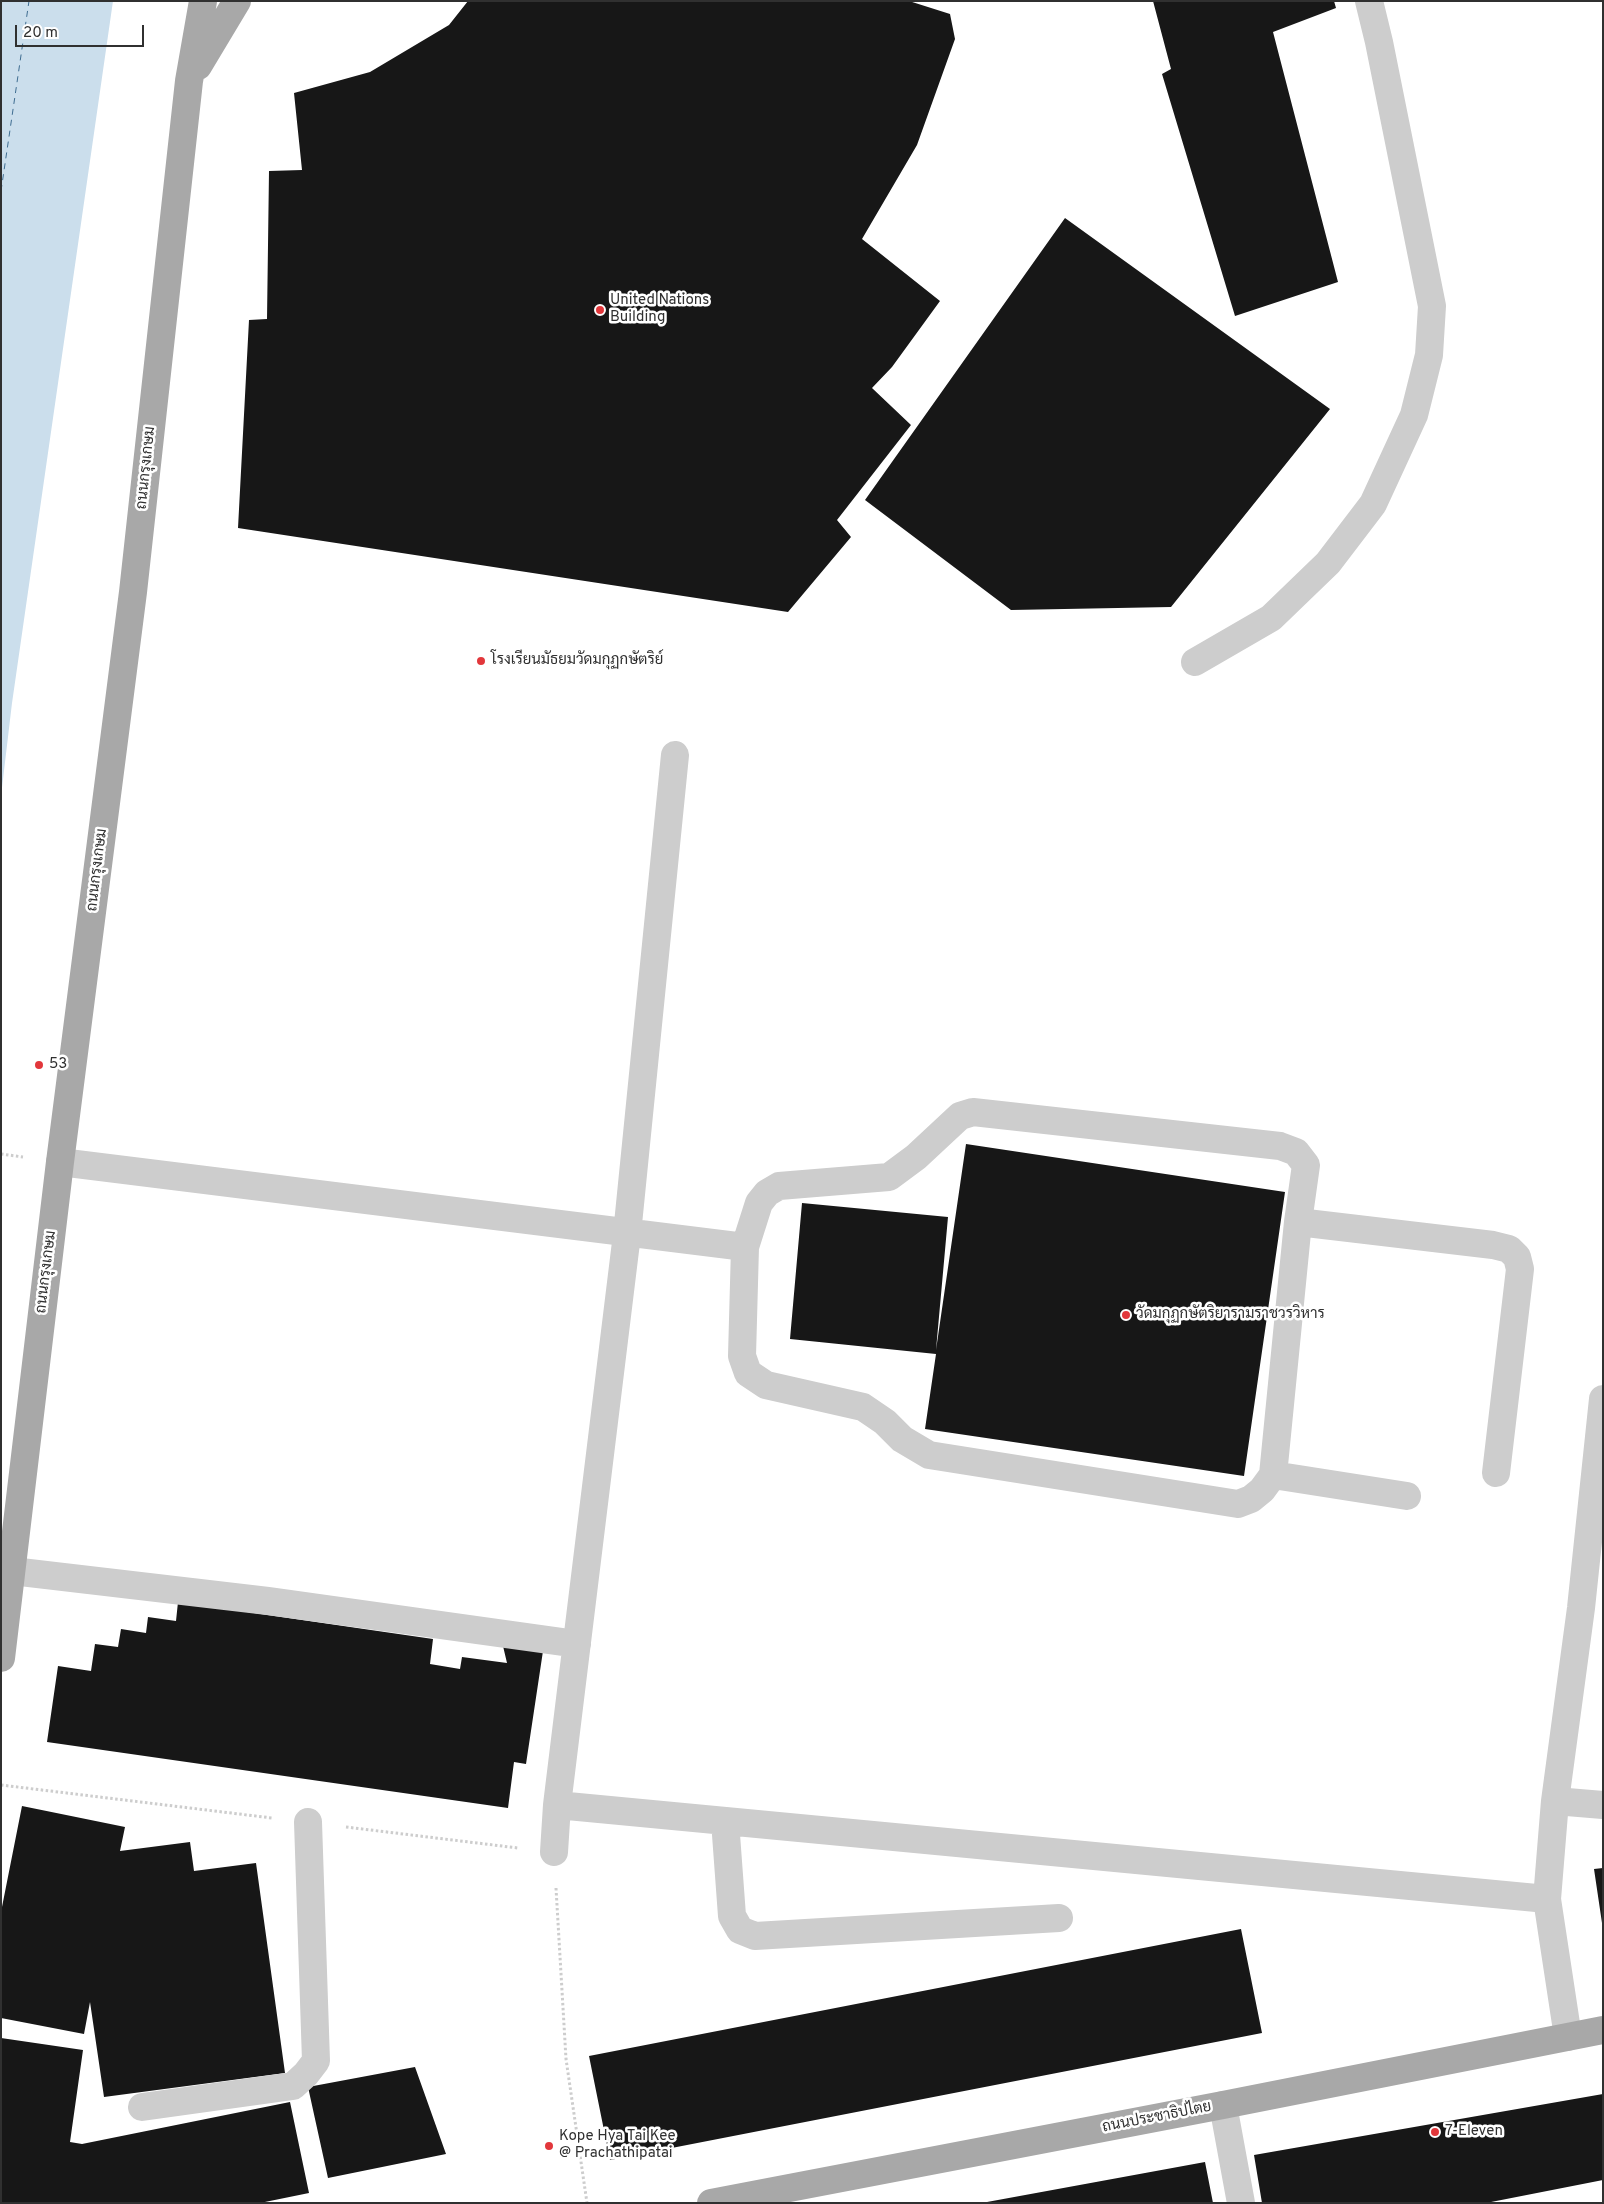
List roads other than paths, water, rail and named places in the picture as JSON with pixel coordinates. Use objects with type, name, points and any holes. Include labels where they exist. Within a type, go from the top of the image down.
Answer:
[{"type":"main road","name":"ถนนกรุงเกษม","points":[[1,1658],[60,1162],[133,592],[189,81],[203,1]]},
{"type":"main road","name":"ถนนกรุงเกษม","points":[[189,81],[238,5]]},
{"type":"main road","name":"ถนนประชาธิปไตย","points":[[711,2203],[781,2196],[1223,2105],[1603,2030]]},
{"type":"street","points":[[1194,662],[1271,618],[1328,563],[1373,504],[1414,415],[1429,355],[1432,306],[1369,1]]},
{"type":"street","points":[[554,1852],[557,1805],[627,1234],[675,755]]},
{"type":"street","points":[[973,1112],[1280,1146],[1296,1152],[1306,1166],[1298,1222],[1273,1475],[1262,1490],[1251,1499],[1238,1504],[929,1455],[902,1439],[885,1422],[863,1407],[766,1385],[748,1373],[742,1356],[745,1247],[759,1203],[767,1193],[780,1186],[889,1177],[916,1157],[960,1116],[973,1112]]},
{"type":"street","points":[[60,1162],[424,1206],[627,1234],[745,1247]]},
{"type":"street","points":[[1298,1222],[1493,1244],[1510,1248],[1517,1258],[1520,1269],[1496,1473]]},
{"type":"street","points":[[1568,2037],[1547,1899],[1555,1801],[1581,1608],[1594,1561],[1603,1400]]},
{"type":"street","points":[[1273,1475],[1407,1496]]},
{"type":"street","points":[[12,1571],[268,1601],[577,1644]]},
{"type":"street","points":[[1555,1801],[1603,1805]]},
{"type":"street","points":[[557,1805],[1547,1899]]},
{"type":"street","points":[[725,1821],[732,1916],[740,1930],[755,1936],[1059,1918]]},
{"type":"street","points":[[142,2107],[293,2086],[316,2061],[308,1822]]},
{"type":"street","points":[[1223,2105],[1241,2203]]},
{"type":"water","points":[[1,1],[113,1],[12,703],[1,796]]},
{"type":"place","name":"United Nations Building","points":[[600,310]]},
{"type":"place","name":"โรงเรียนมัธยมวัดมกุฏกษัตริย์","points":[[481,661]]},
{"type":"place","name":"53","points":[[39,1065]]},
{"type":"place","name":"วัดมกุฏกษัตริยารามราชวรวิหาร","points":[[1126,1315]]},
{"type":"place","name":"7-Eleven","points":[[1435,2132]]},
{"type":"place","name":"Kope Hya Tai Kee @ Prachathipatai","points":[[549,2146]]}]
